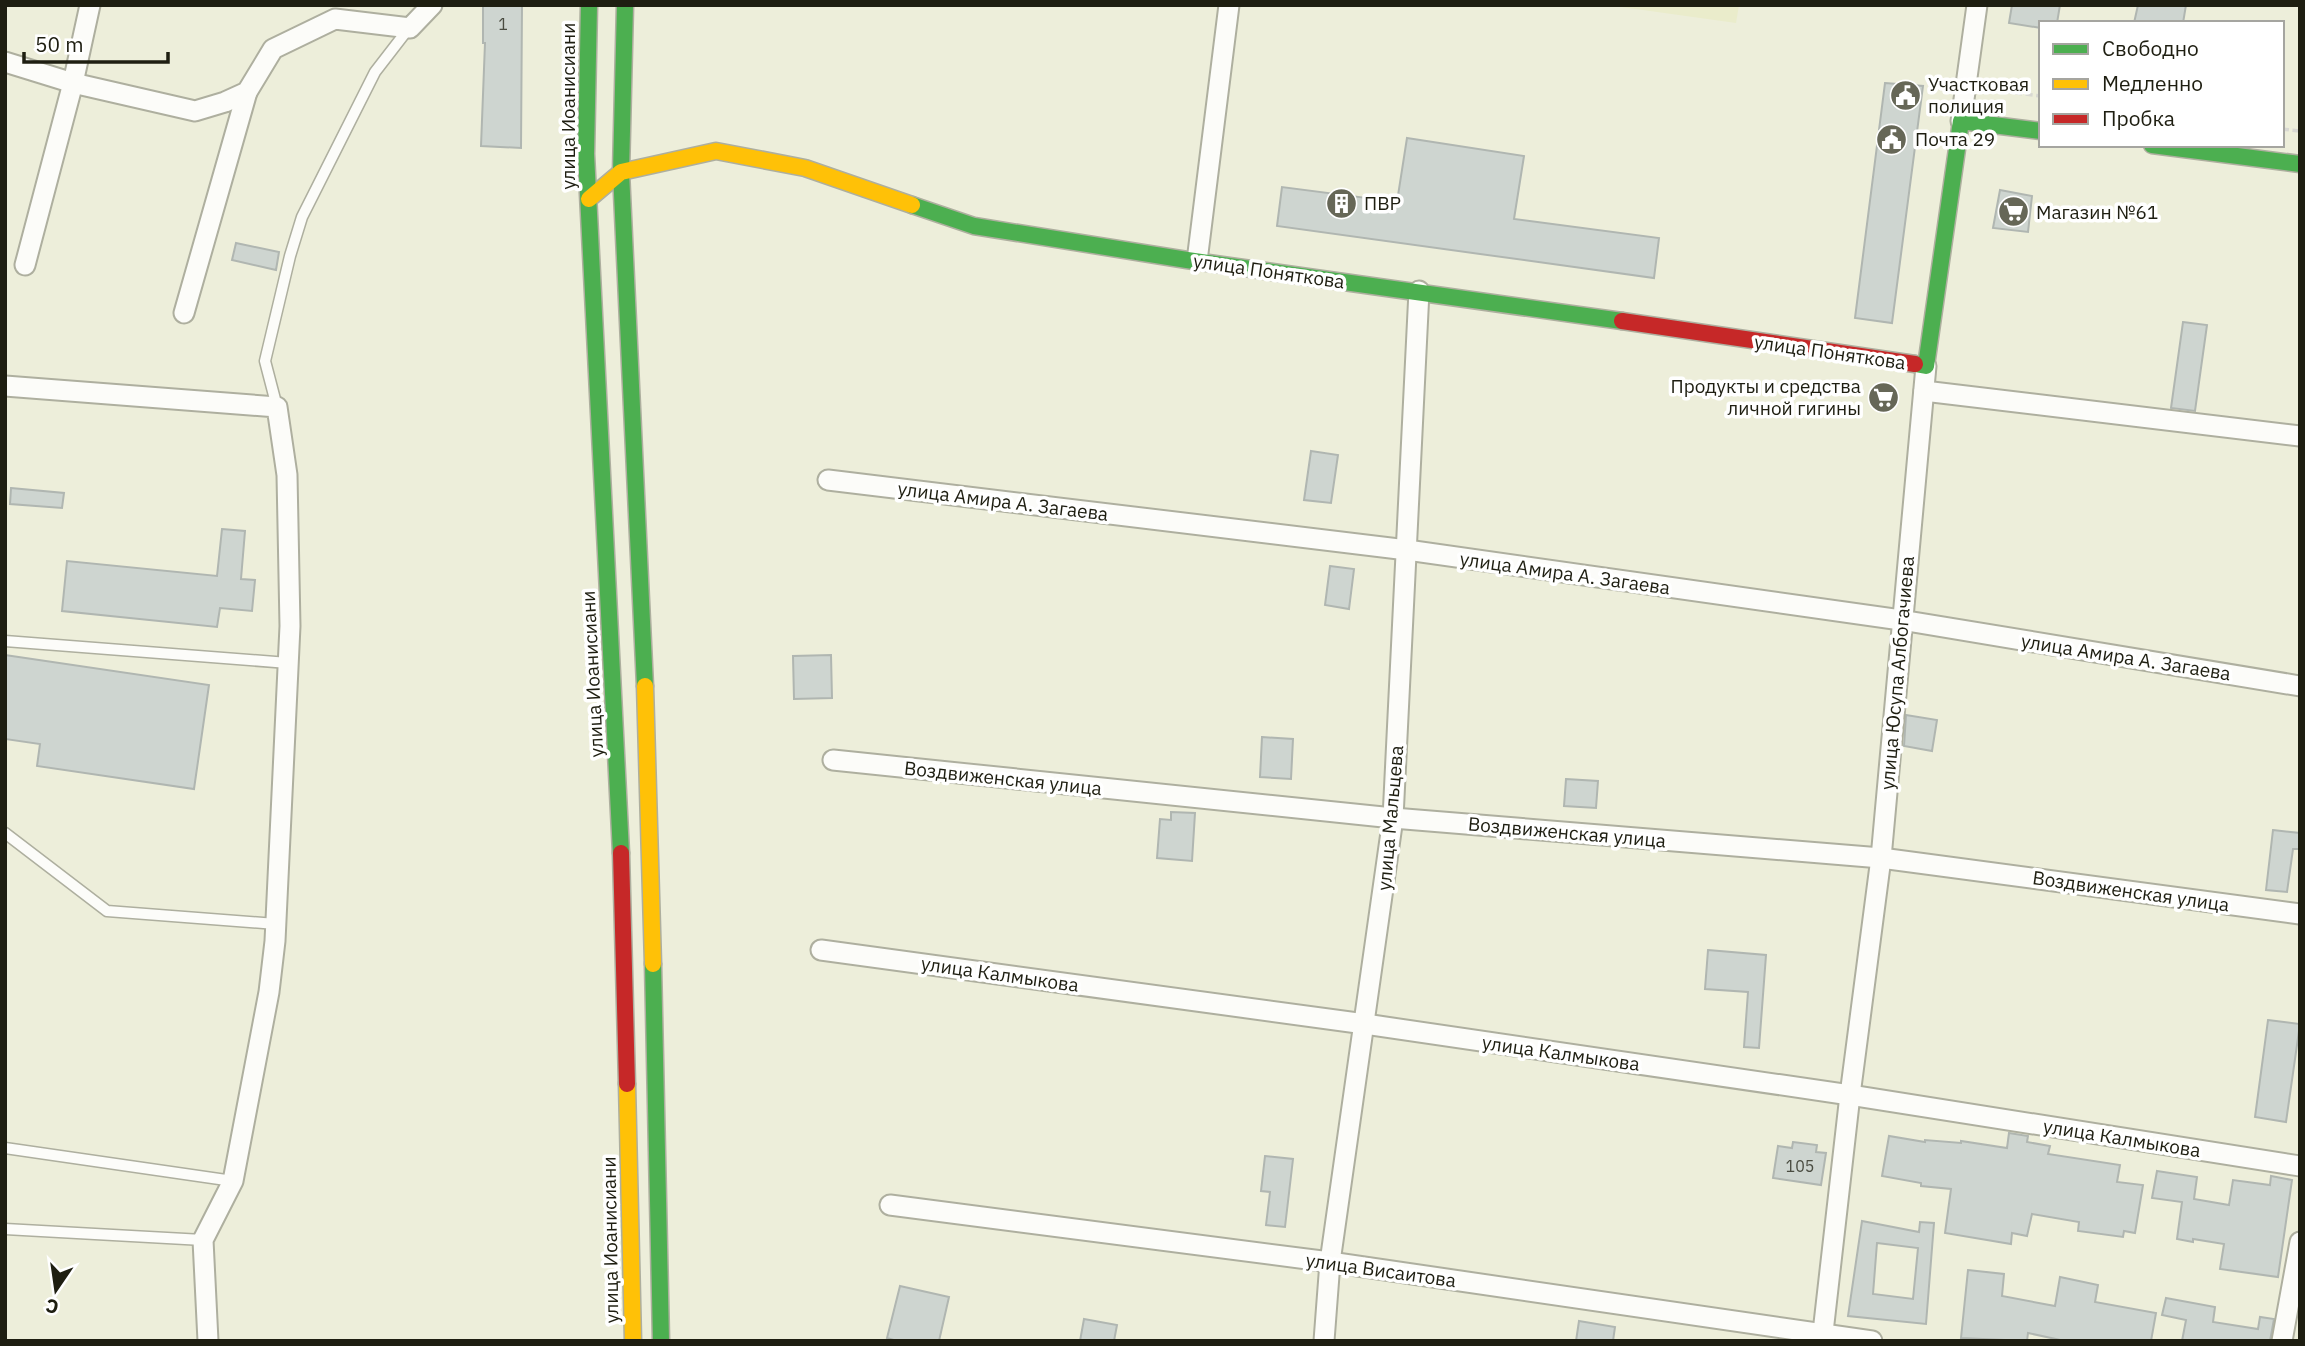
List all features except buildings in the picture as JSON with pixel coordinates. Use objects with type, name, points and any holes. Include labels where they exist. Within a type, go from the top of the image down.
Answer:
[{"type":"main road","name":"улица Иоанисиани","points":[[589,5],[604,163],[649,783],[661,1341]]},
{"type":"main road","name":"улица Иоанисиани","points":[[625,5],[604,163],[589,199],[620,810],[634,1341]]},
{"type":"main road","points":[[1961,121],[2039,131]]},
{"type":"main road","name":"улица Юсупа Албогачиева","points":[[1926,366],[1961,121]]},
{"type":"main road","points":[[2168,147],[2300,164]]},
{"type":"main road","name":"улица Поняткова","points":[[604,163],[716,151],[805,168],[974,226],[1197,261],[1926,366]]},
{"type":"main road","points":[[589,199],[604,163]]},
{"type":"street","points":[[25,265],[73,83],[90,5]]},
{"type":"street","points":[[184,313],[247,92],[273,49],[335,19],[410,28],[432,5]]},
{"type":"street","points":[[1197,261],[1229,5]]},
{"type":"street","name":"улица Юсупа Албогачиева","points":[[1961,121],[1977,5]]},
{"type":"street","points":[[5,62],[73,83],[195,111],[247,92]]},
{"type":"street","name":"улица Мальцева","points":[[1324,1341],[1330,1262],[1393,818],[1419,291]]},
{"type":"street","name":"улица Юсупа Албогачиева","points":[[1822,1337],[1881,858],[1926,366]]},
{"type":"street","points":[[5,386],[277,407],[287,475],[290,625],[276,923],[269,992],[233,1181],[203,1240],[208,1341]]},
{"type":"street","name":"улица Поняткова","points":[[1924,391],[2300,436]]},
{"type":"street","name":"улица Амира А. Загаева","points":[[828,480],[1407,550],[1901,620],[2300,686]]},
{"type":"street","name":"Воздвиженская улица","points":[[833,760],[1393,818],[1881,858],[2300,914]]},
{"type":"street","name":"улица Калмыкова","points":[[821,950],[1365,1024],[1850,1095],[2300,1166]]},
{"type":"street","name":"улица Висаитова","points":[[890,1205],[1330,1262],[1822,1337],[1872,1341]]},
{"type":"street","points":[[2282,1341],[2300,1242]]},
{"type":"lane","points":[[277,407],[265,361],[302,217],[375,72],[410,28]]},
{"type":"lane","points":[[5,640],[288,663]]},
{"type":"lane","points":[[5,833],[107,911],[276,923]]},
{"type":"lane","points":[[5,1148],[233,1181]]},
{"type":"lane","points":[[5,1229],[203,1240]]},
{"type":"path","points":[[1966,86],[2039,96]]},
{"type":"shaded area","points":[[1607,5],[1739,5],[1736,23]]},
{"type":"traffic: fast","points":[[589,5],[586,154],[621,853]]},
{"type":"traffic: fast","points":[[625,5],[621,172],[645,686]]},
{"type":"traffic: fast","points":[[1915,364],[1926,366],[1961,121],[2039,131]]},
{"type":"traffic: fast","points":[[2168,147],[2300,164]]},
{"type":"traffic: fast","points":[[912,205],[974,226],[1187,260],[1622,321]]},
{"type":"traffic: fast","points":[[653,964],[661,1341]]},
{"type":"traffic: slow","points":[[589,199],[621,172],[716,151],[805,168],[912,205]]},
{"type":"traffic: slow","points":[[645,686],[653,964]]},
{"type":"traffic: slow","points":[[627,1084],[633,1341]]},
{"type":"traffic: jam","points":[[1622,321],[1915,364]]},
{"type":"traffic: jam","points":[[621,853],[627,1084]]},
{"type":"place","name":"Участковая полиция","points":[[1905,95]]},
{"type":"place","name":"Почта 29","points":[[1892,139]]},
{"type":"place","name":"ПВР","points":[[1341,203]]},
{"type":"place","name":"Магазин №61","points":[[2013,212]]},
{"type":"place","name":"Продукты и средства личной гигины","points":[[1884,397]]}]
